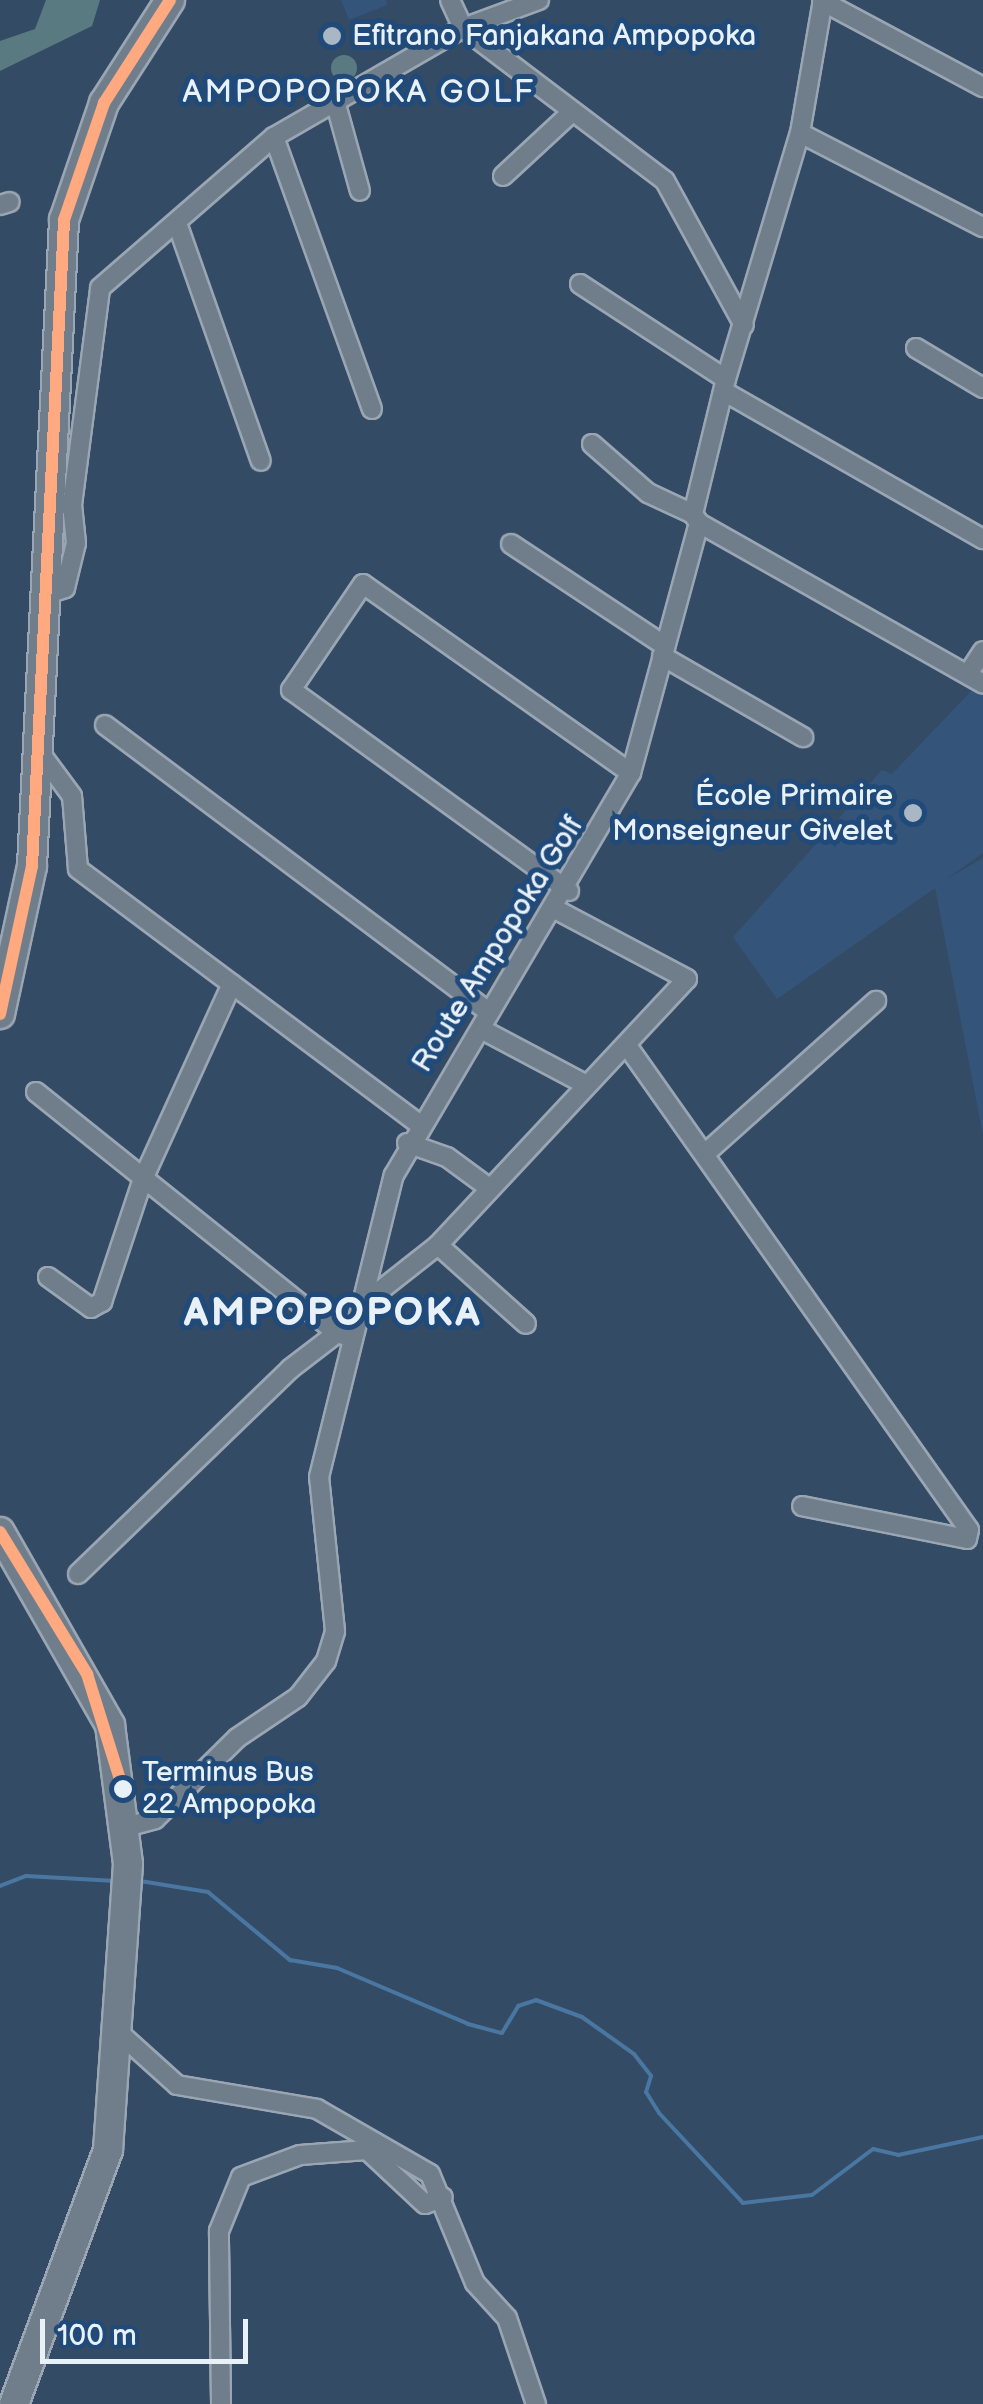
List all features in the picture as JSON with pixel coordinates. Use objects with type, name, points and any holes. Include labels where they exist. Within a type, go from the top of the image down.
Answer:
[{"type":"main road","points":[[0,1014],[24,934],[40,754],[64,220],[104,103],[170,0]]},
{"type":"main road","points":[[0,1532],[88,1674],[124,1789],[128,1864],[108,2150],[14,2404]]},
{"type":"street","points":[[450,0],[463,28],[677,196],[744,325]]},
{"type":"street","points":[[47,594],[65,588],[76,543],[72,505],[100,288],[274,137],[463,28],[540,0]]},
{"type":"street","points":[[822,0],[983,87]]},
{"type":"street","name":"Route Ampopoka Golf","points":[[126,1826],[155,1820],[237,1738],[298,1697],[326,1662],[335,1632],[319,1477],[342,1335],[362,1304],[408,1143],[555,908],[569,892],[630,773],[696,518],[725,386],[800,133],[822,0]]},
{"type":"street","points":[[335,101],[360,191]]},
{"type":"street","points":[[502,176],[570,114]]},
{"type":"street","points":[[800,133],[983,227]]},
{"type":"street","points":[[274,137],[372,409]]},
{"type":"street","points":[[178,222],[261,461]]},
{"type":"street","points":[[580,284],[725,386],[983,539]]},
{"type":"street","points":[[916,348],[983,388]]},
{"type":"street","points":[[592,444],[648,493],[976,679],[983,651]]},
{"type":"street","points":[[511,544],[663,651],[802,738]]},
{"type":"street","points":[[569,892],[291,690],[363,584],[630,773]]},
{"type":"street","points":[[105,725],[485,1021],[585,1084]]},
{"type":"street","points":[[40,754],[72,796],[78,868],[419,1124]]},
{"type":"street","points":[[362,1304],[438,1245],[585,1084],[628,1048],[687,978],[555,908]]},
{"type":"street","points":[[48,1277],[91,1308],[102,1302],[143,1179],[232,984]]},
{"type":"street","points":[[707,1152],[876,1001]]},
{"type":"street","points":[[628,1048],[707,1152],[975,1541]]},
{"type":"street","points":[[36,1092],[342,1335],[78,1574]]},
{"type":"street","points":[[408,1143],[447,1157],[489,1188]]},
{"type":"street","points":[[438,1245],[526,1324]]},
{"type":"street","points":[[802,1506],[975,1541]]},
{"type":"street","points":[[116,2030],[176,2085],[352,2122],[430,2174],[443,2197],[474,2283],[507,2318],[536,2404]]},
{"type":"street","points":[[221,2404],[220,2231],[240,2177],[300,2155],[366,2150],[425,2204],[443,2197]]},
{"type":"shaded area","points":[[341,0],[386,0],[387,5],[349,20]]},
{"type":"shaded area","name":"École Primaire Monseigneur Givelet","points":[[976,686],[983,692],[983,853],[945,880],[983,858],[983,1135],[935,888],[777,999],[733,937],[882,770],[892,774]]},
{"type":"green space","points":[[46,0],[100,0],[92,26],[0,71],[0,41],[35,29]]},
{"type":"green space","points":[[344,55],[353,59],[357,68],[353,77],[344,81],[335,77],[331,68],[335,59]]},
{"type":"waterway","points":[[0,1886],[26,1876],[116,1881]]},
{"type":"waterway","points":[[140,1881],[208,1892],[290,1960],[337,1968],[468,2024],[502,2033],[518,2006],[536,2000],[582,2017],[634,2054],[651,2076],[646,2092],[659,2113],[743,2203],[812,2195],[873,2149],[898,2155],[983,2137]]},
{"type":"transit line","name":"22","points":[[0,1014],[32,866],[64,220],[104,103],[170,0]]},
{"type":"transit line","name":"22","points":[[0,1532],[87,1674],[123,1789]]},
{"type":"place","name":"Efitrano Fanjakana Ampopoka","points":[[332,36]]},
{"type":"place","name":"École Primaire Monseigneur Givelet","points":[[913,813]]},
{"type":"place","name":"Terminus Bus 22 Ampopoka","points":[[123,1789]]},
{"type":"district","name":"AMPOPOPOKA GOLF","points":[[359,93]]},
{"type":"district","name":"AMPOPOPOKA","points":[[333,1313]]}]
